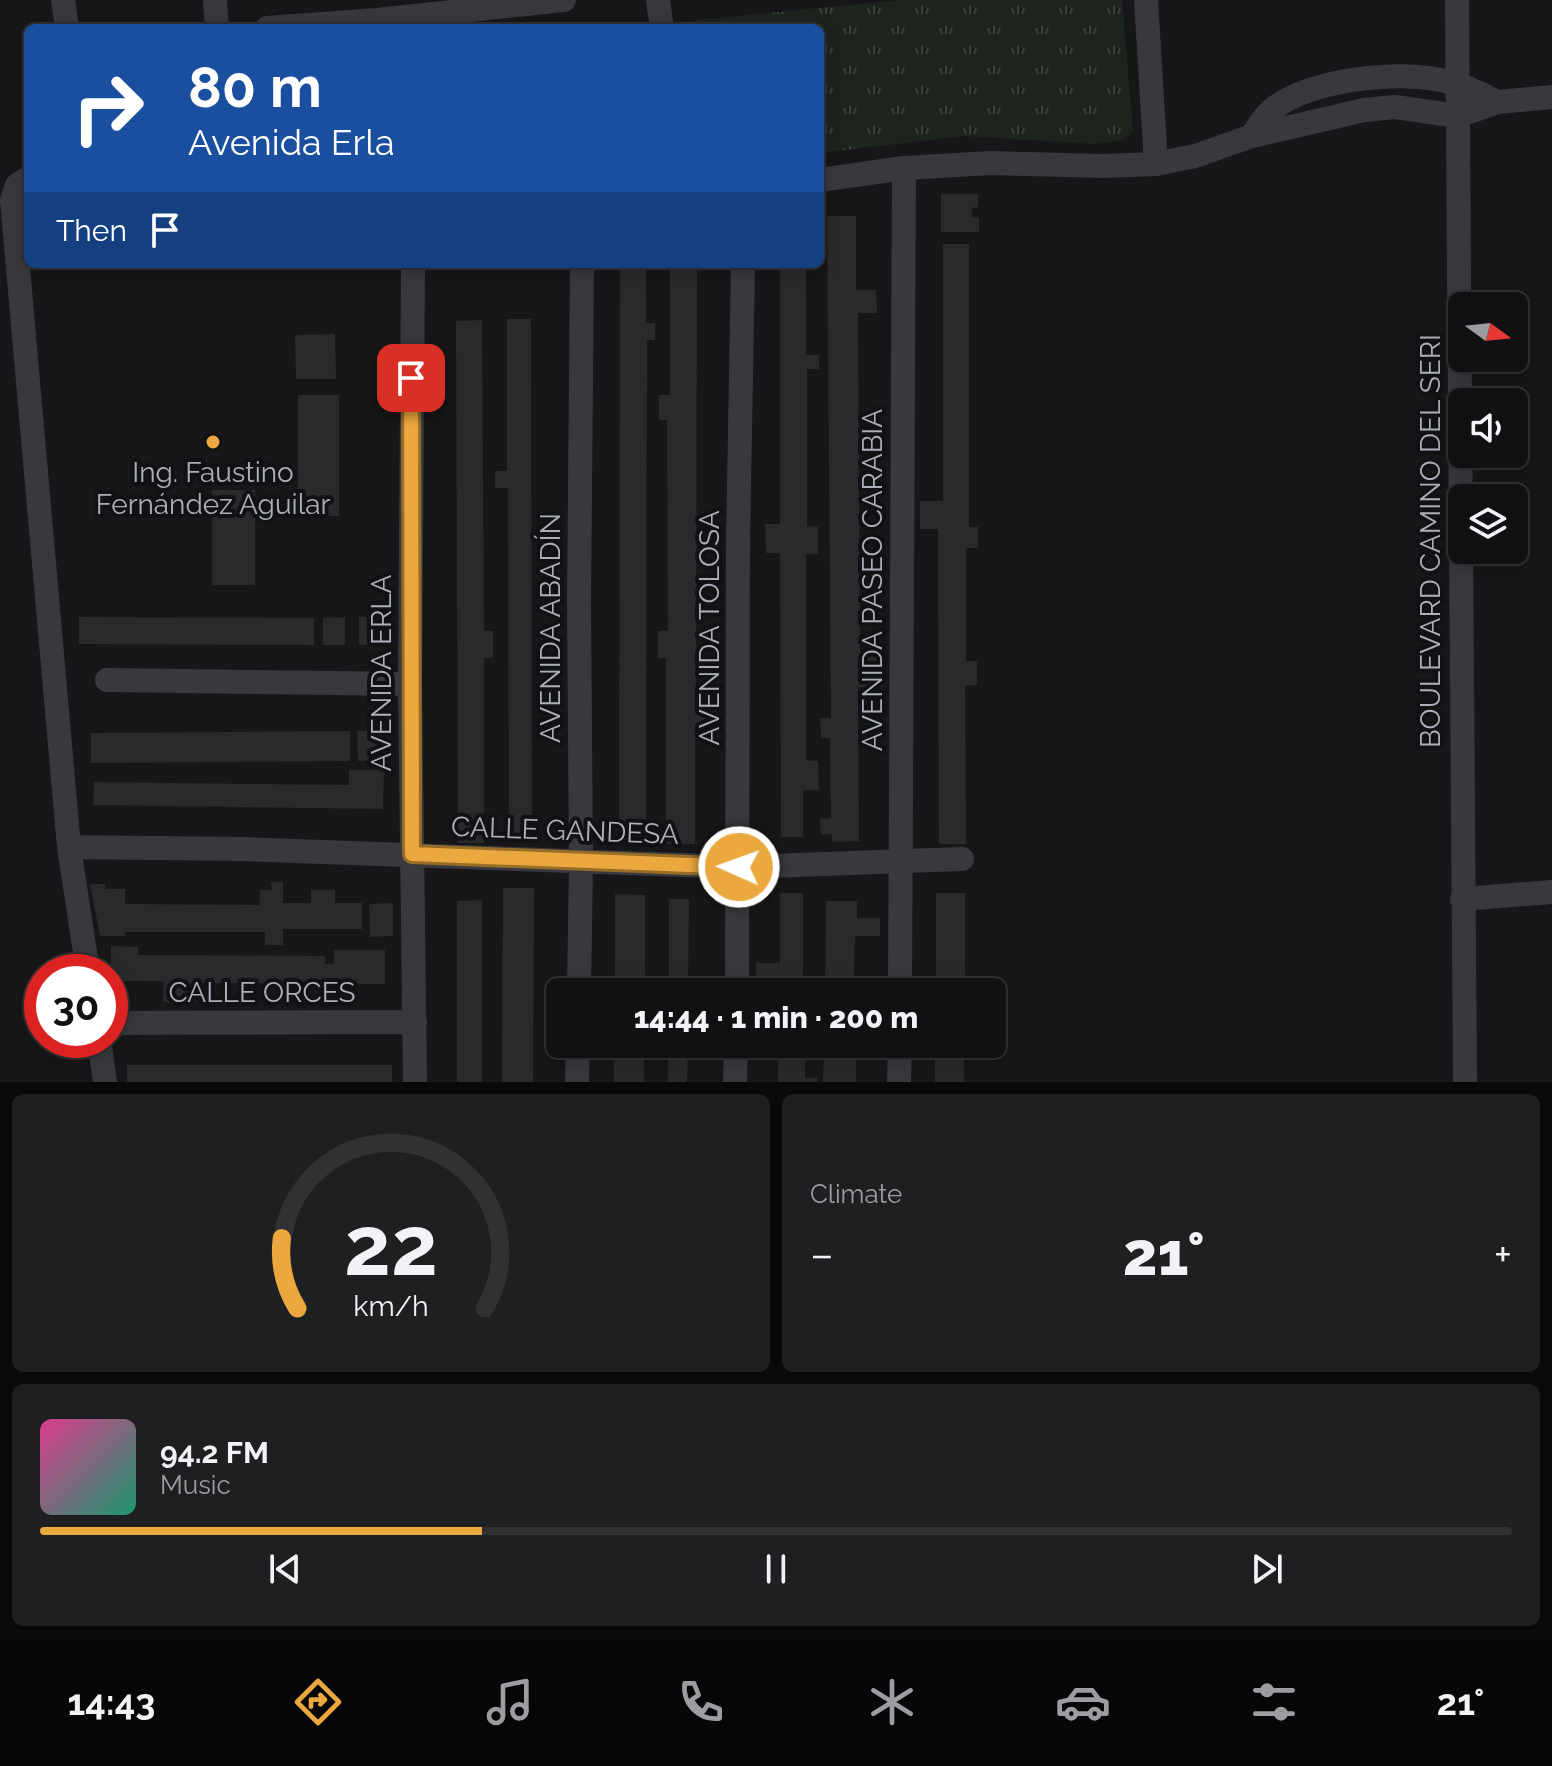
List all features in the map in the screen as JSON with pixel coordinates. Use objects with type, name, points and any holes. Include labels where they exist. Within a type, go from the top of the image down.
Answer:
[{"type":"street","points":[[63,0],[66,24]]},
{"type":"street","points":[[215,0],[217,24]]},
{"type":"street","points":[[304,24],[490,4],[564,0]]},
{"type":"street","points":[[658,0],[661,24]]},
{"type":"street","points":[[1146,0],[1156,164]]},
{"type":"street","name":"BOULEVARD CAMINO DEL SERI","points":[[1457,0],[1465,1082]]},
{"type":"street","points":[[1252,136],[1266,115],[1281,103],[1348,81],[1384,76],[1457,84],[1498,102]]},
{"type":"street","points":[[824,179],[904,168],[991,163],[1156,164],[1195,156],[1252,136],[1364,110],[1395,107],[1458,116],[1498,102],[1552,97]]},
{"type":"street","name":"AVENIDA PASEO CARABIA","points":[[900,978],[904,168]]},
{"type":"street","points":[[23,182],[12,200],[69,847],[85,954]]},
{"type":"street","name":"AVENIDA ERLA","points":[[413,268],[410,684],[415,1082]]},
{"type":"street","name":"AVENIDA ABADÍN","points":[[579,978],[582,268]]},
{"type":"street","name":"AVENIDA TOLOSA","points":[[737,978],[738,542],[743,268]]},
{"type":"street","points":[[107,680],[410,684]]},
{"type":"street","name":"CALLE GANDESA","points":[[69,847],[412,854],[739,867],[962,859]]},
{"type":"street","points":[[1462,899],[1552,892]]},
{"type":"street","name":"CALLE ORCES","points":[[128,1023],[415,1022]]},
{"type":"street","points":[[102,1058],[105,1082]]},
{"type":"street","points":[[577,1082],[578,1058]]},
{"type":"street","points":[[735,1082],[736,1058]]},
{"type":"street","points":[[899,1082],[900,1058]]},
{"type":"green space","points":[[901,0],[1122,0],[1133,132],[1123,140],[1095,144],[964,136],[824,153],[824,24],[694,24],[695,20]]},
{"type":"building","points":[[941,194],[978,194],[978,207],[972,208],[972,217],[979,218],[979,232],[941,232]]},
{"type":"building","points":[[827,216],[856,216],[856,290],[876,290],[877,313],[858,313],[860,651],[883,651],[883,687],[858,687],[859,841],[832,842],[832,834],[821,835],[820,819],[831,818],[830,738],[821,738],[820,718],[831,718]]},
{"type":"building","points":[[943,244],[969,244],[969,527],[978,527],[978,548],[966,548],[966,661],[977,661],[977,685],[965,686],[966,844],[939,844],[938,529],[920,529],[920,501],[943,501]]},
{"type":"building","points":[[620,268],[646,268],[646,323],[655,323],[655,340],[647,340],[646,840],[619,840]]},
{"type":"building","points":[[670,268],[697,268],[696,711],[716,711],[716,727],[695,727],[695,844],[666,844],[666,658],[658,658],[658,631],[668,631],[667,420],[659,420],[659,395],[670,395]]},
{"type":"building","points":[[780,268],[806,268],[806,355],[819,355],[819,369],[807,369],[807,526],[818,527],[818,554],[806,554],[806,760],[818,761],[819,790],[803,790],[803,837],[781,837],[780,553],[766,553],[765,524],[780,524]]},
{"type":"building","points":[[507,319],[531,319],[532,840],[509,840],[508,488],[495,488],[495,471],[507,471]]},
{"type":"building","points":[[482,320],[484,631],[493,631],[493,658],[484,658],[484,843],[458,843],[456,321]]},
{"type":"building","points":[[335,334],[336,379],[296,379],[295,335]]},
{"type":"building","points":[[298,395],[339,395],[339,516],[298,516]]},
{"type":"building","points":[[212,490],[255,490],[255,585],[212,585]]},
{"type":"building","points":[[79,617],[314,618],[314,645],[79,644]]},
{"type":"building","points":[[345,617],[345,645],[323,645],[323,618]]},
{"type":"building","points":[[359,617],[380,617],[381,644],[359,645]]},
{"type":"building","points":[[382,730],[383,760],[358,761],[357,731]]},
{"type":"building","points":[[350,731],[350,761],[91,763],[91,733]]},
{"type":"building","points":[[349,770],[384,770],[383,809],[93,805],[94,782],[349,785]]},
{"type":"building","points":[[271,882],[283,882],[283,903],[311,903],[311,890],[335,890],[335,903],[362,903],[362,929],[283,929],[283,945],[265,945],[265,932],[125,932],[125,936],[100,936],[90,884],[105,884],[105,889],[125,889],[125,904],[259,905],[260,890],[272,890]]},
{"type":"building","points":[[503,888],[534,888],[533,1082],[502,1082]]},
{"type":"building","points":[[780,893],[803,893],[803,978],[756,978],[756,963],[780,963]]},
{"type":"building","points":[[936,893],[965,893],[965,978],[936,978]]},
{"type":"building","points":[[615,894],[645,895],[645,978],[615,978]]},
{"type":"building","points":[[669,899],[689,899],[688,978],[669,978]]},
{"type":"building","points":[[482,900],[482,1082],[457,1082],[457,901]]},
{"type":"building","points":[[826,901],[857,901],[857,918],[880,918],[880,936],[855,936],[854,976],[879,978],[825,978]]},
{"type":"building","points":[[393,903],[393,936],[370,937],[369,904]]},
{"type":"building","points":[[111,946],[138,947],[138,955],[325,956],[325,964],[334,964],[334,950],[385,950],[385,984],[196,983],[196,1002],[163,1002],[164,981],[128,981],[128,954],[111,954]]},
{"type":"building","points":[[614,1058],[644,1058],[644,1082],[614,1082]]},
{"type":"building","points":[[668,1058],[688,1058],[687,1082],[668,1082]]},
{"type":"building","points":[[778,1058],[805,1058],[805,1078],[817,1078],[817,1082],[778,1082]]},
{"type":"building","points":[[824,1058],[856,1058],[856,1082],[823,1082]]},
{"type":"building","points":[[935,1058],[964,1058],[964,1082],[935,1082]]},
{"type":"building","points":[[127,1065],[392,1065],[392,1082],[127,1082]]},
{"type":"place","name":"Ing. Faustino Fernández Aguilar","points":[[213,442]]},
{"type":"route","points":[[411,378],[412,854],[739,867]]}]
